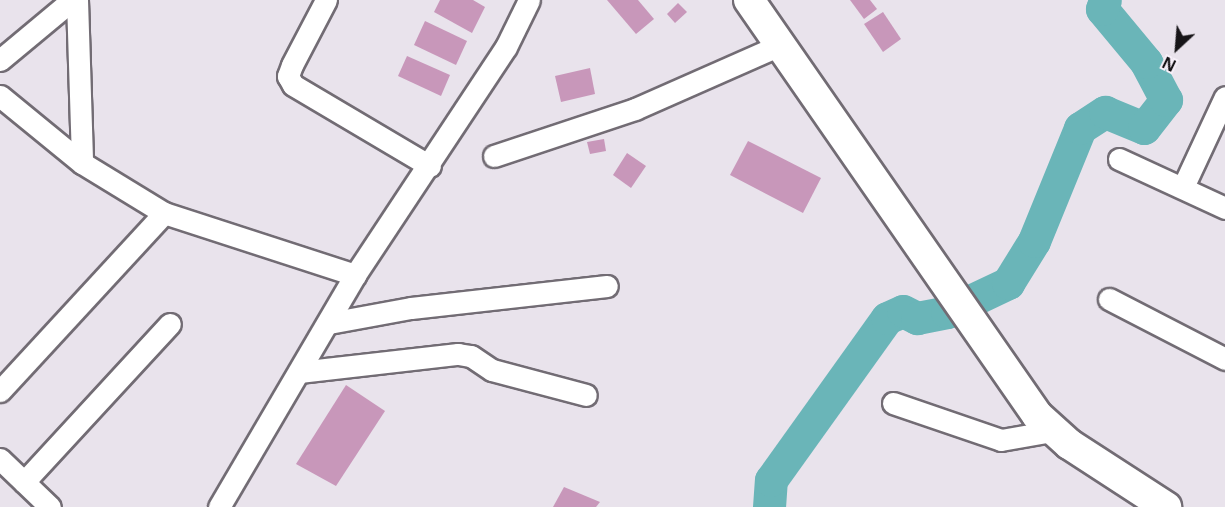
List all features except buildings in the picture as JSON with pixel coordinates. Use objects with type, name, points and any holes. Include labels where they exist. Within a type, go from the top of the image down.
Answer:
[{"type":"street","points":[[0,60],[74,0]]},
{"type":"street","points":[[74,0],[82,163]]},
{"type":"street","points":[[326,0],[291,65],[288,76],[293,84],[430,166]]},
{"type":"street","points":[[219,507],[329,323],[355,275],[430,166],[506,47],[529,0]]},
{"type":"street","points":[[749,0],[1052,431],[1166,507]]},
{"type":"street","points":[[494,156],[635,110],[780,45]]},
{"type":"street","points":[[0,96],[82,163],[164,213],[355,275]]},
{"type":"street","points":[[1183,187],[1225,97]]},
{"type":"street","points":[[1119,159],[1225,208]]},
{"type":"street","points":[[0,391],[164,213]]},
{"type":"street","points":[[329,323],[411,308],[607,286]]},
{"type":"street","points":[[1109,300],[1225,359]]},
{"type":"street","points":[[24,482],[170,324]]},
{"type":"street","points":[[299,372],[458,354],[471,356],[492,370],[586,395]]},
{"type":"street","points":[[893,403],[1001,440],[1052,431]]},
{"type":"street","points":[[0,459],[50,507]]},
{"type":"waterway","points":[[769,507],[771,480],[887,318],[903,311],[917,318],[947,312],[1008,283],[1034,241],[1080,128],[1105,112],[1144,128],[1166,100],[1146,62],[1102,9],[1105,0]]}]
